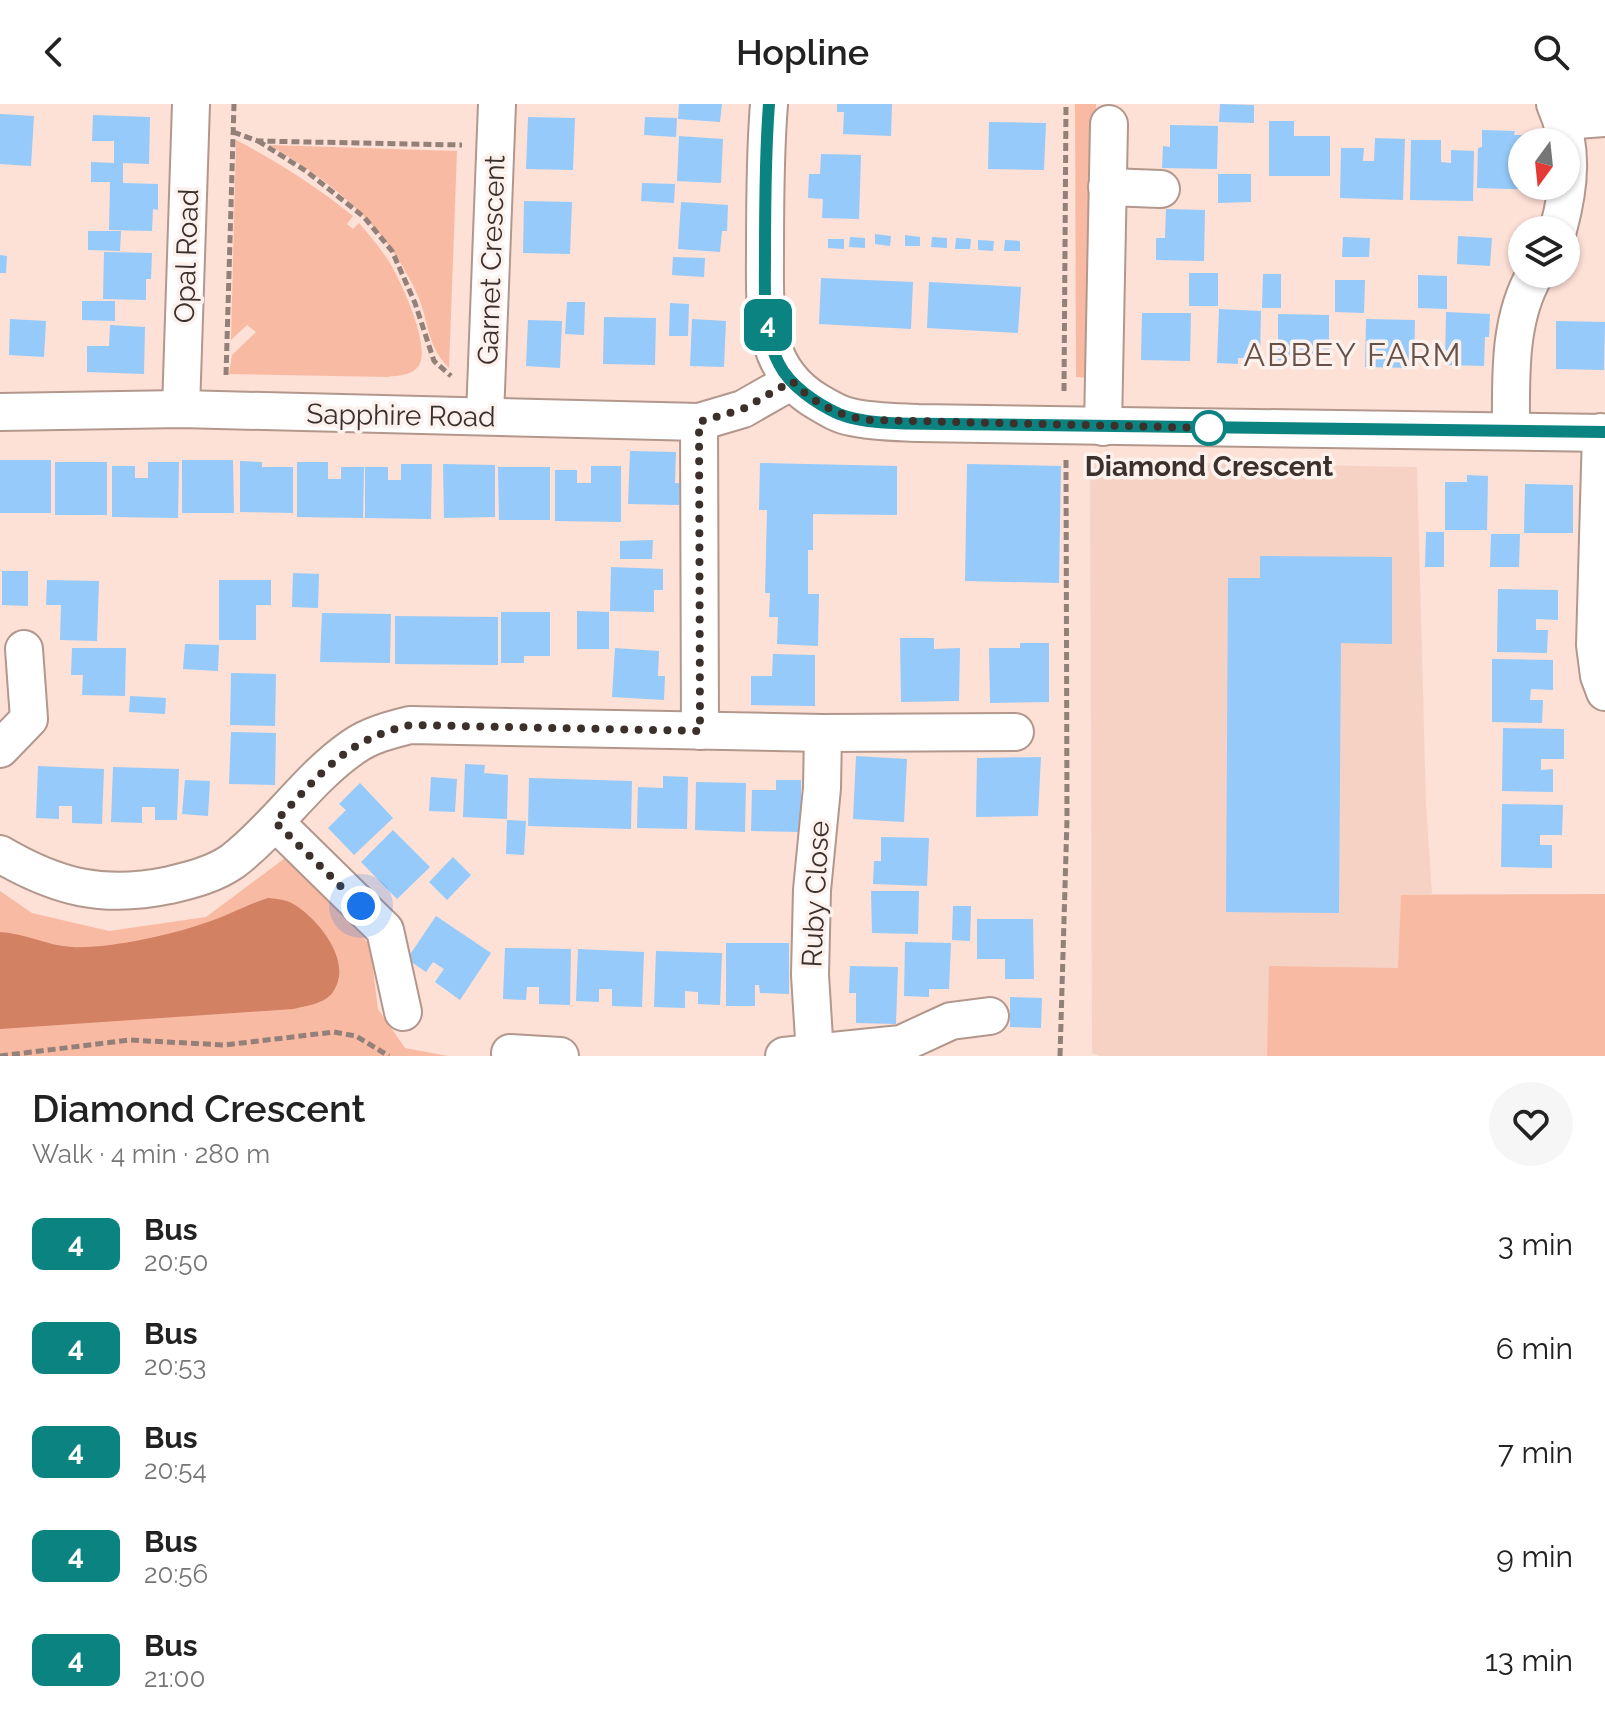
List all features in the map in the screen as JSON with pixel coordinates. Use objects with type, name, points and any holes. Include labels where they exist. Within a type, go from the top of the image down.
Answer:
[{"type":"street","name":"Opal Road","points":[[181,409],[191,104]]},
{"type":"street","name":"Garnet Crescent","points":[[485,416],[497,104]]},
{"type":"street","points":[[769,104],[766,312],[780,366],[812,399],[851,417],[918,423],[1603,432],[1595,645],[1599,676],[1605,692]]},
{"type":"street","points":[[1561,216],[1568,176],[1568,139],[1559,113],[1605,118]]},
{"type":"street","points":[[1103,427],[1109,124]]},
{"type":"street","points":[[1107,187],[1161,189]]},
{"type":"street","points":[[1511,431],[1511,371],[1516,325],[1528,288]]},
{"type":"street","name":"Sapphire Road","points":[[0,412],[181,409],[699,422],[743,409],[792,381]]},
{"type":"street","points":[[699,422],[700,731]]},
{"type":"street","points":[[0,749],[29,719],[24,649]]},
{"type":"street","points":[[0,854],[36,873],[96,891],[129,893],[205,875],[231,862],[334,761],[355,745],[382,732],[410,725],[883,734],[1015,732]]},
{"type":"street","name":"Ruby Close","points":[[823,733],[822,788],[812,890],[810,975],[800,1055],[901,1044],[951,1021],[990,1016]]},
{"type":"street","points":[[275,822],[385,930],[403,1012]]},
{"type":"street","points":[[510,1053],[560,1056]]},
{"type":"path","points":[[226,380],[234,104]]},
{"type":"path","points":[[1060,1056],[1067,819],[1066,104]]},
{"type":"path","points":[[233,132],[258,141],[306,171],[364,217],[392,251],[415,303],[434,361],[455,379]]},
{"type":"path","points":[[258,141],[466,145],[466,136]]},
{"type":"path","points":[[455,363],[455,379]]},
{"type":"path","points":[[439,379],[455,379]]},
{"type":"path","points":[[0,1056],[129,1040],[225,1045],[334,1032],[356,1036],[389,1056]]},
{"type":"shaded area","points":[[1075,104],[1096,104],[1091,378],[1076,377]]},
{"type":"shaded area","points":[[236,140],[296,175],[339,205],[353,216],[347,224],[353,229],[359,223],[379,248],[401,285],[419,332],[421,359],[414,371],[388,377],[229,374],[232,355],[256,332],[247,325],[231,340]]},
{"type":"shaded area","points":[[269,145],[457,151],[449,368],[436,351],[418,296],[391,248],[356,208],[336,191]]},
{"type":"shaded area","points":[[1090,461],[1417,467],[1426,804],[1432,894],[1605,894],[1605,1056],[1100,1056],[1092,1053]]},
{"type":"shaded area","points":[[289,855],[370,945],[378,1009],[405,1048],[448,1056],[0,1056],[0,891],[32,913],[109,931],[206,917]]},
{"type":"shaded area","points":[[1605,894],[1605,1056],[1267,1056],[1269,966],[1398,968],[1401,895]]},
{"type":"shaded area","points":[[268,898],[287,901],[298,907],[316,923],[332,945],[339,969],[338,981],[325,999],[293,1009],[0,1029],[0,932],[63,946],[103,946],[191,928]]},
{"type":"building","points":[[679,104],[722,104],[720,122],[678,119]]},
{"type":"building","points":[[837,104],[892,104],[891,136],[843,134],[844,112],[837,112]]},
{"type":"building","points":[[1220,104],[1254,105],[1254,123],[1219,122]]},
{"type":"building","points":[[0,114],[34,116],[31,166],[0,164]]},
{"type":"building","points":[[93,115],[150,117],[149,164],[123,163],[123,183],[158,184],[158,210],[153,209],[152,231],[109,230],[110,182],[91,182],[91,162],[114,163],[114,141],[92,141]]},
{"type":"building","points":[[528,117],[575,118],[573,170],[526,169]]},
{"type":"building","points":[[645,117],[677,118],[676,137],[644,135]]},
{"type":"building","points":[[1269,121],[1294,121],[1294,136],[1330,136],[1330,176],[1269,176]]},
{"type":"building","points":[[989,122],[1046,123],[1044,170],[988,169]]},
{"type":"building","points":[[1170,125],[1218,126],[1217,169],[1162,168],[1163,146],[1170,147]]},
{"type":"building","points":[[1482,130],[1508,131],[1508,189],[1477,188],[1478,148],[1482,147]]},
{"type":"building","points":[[679,136],[723,139],[721,183],[677,181]]},
{"type":"building","points":[[1375,138],[1405,139],[1403,200],[1340,198],[1341,148],[1364,148],[1363,161],[1374,161]]},
{"type":"building","points":[[1411,140],[1441,140],[1441,162],[1451,163],[1451,150],[1474,151],[1473,201],[1410,200]]},
{"type":"building","points":[[821,154],[861,155],[859,219],[822,218],[823,199],[808,198],[809,174],[820,174]]},
{"type":"building","points":[[1218,174],[1251,174],[1251,202],[1218,203]]},
{"type":"building","points":[[642,183],[675,184],[674,203],[641,201]]},
{"type":"building","points":[[524,201],[572,202],[570,254],[523,253]]},
{"type":"building","points":[[681,202],[728,205],[727,231],[722,231],[720,252],[678,249]]},
{"type":"building","points":[[1166,209],[1205,210],[1204,261],[1156,260],[1156,238],[1165,238]]},
{"type":"building","points":[[88,231],[121,231],[120,251],[88,250]]},
{"type":"building","points":[[875,234],[891,236],[890,246],[875,244]]},
{"type":"building","points":[[905,235],[920,237],[920,246],[905,246]]},
{"type":"building","points":[[1458,236],[1492,238],[1490,266],[1457,264]]},
{"type":"building","points":[[850,237],[865,238],[865,248],[849,247]]},
{"type":"building","points":[[932,237],[947,238],[947,248],[931,247]]},
{"type":"building","points":[[1343,237],[1370,238],[1369,257],[1342,257]]},
{"type":"building","points":[[956,238],[971,239],[970,249],[955,249]]},
{"type":"building","points":[[828,239],[844,239],[844,249],[828,248]]},
{"type":"building","points":[[978,240],[994,241],[993,251],[978,250]]},
{"type":"building","points":[[1005,240],[1020,241],[1020,251],[1004,251]]},
{"type":"building","points":[[104,252],[152,253],[151,279],[146,279],[146,300],[103,299]]},
{"type":"building","points":[[0,255],[7,256],[6,273],[0,273]]},
{"type":"building","points":[[673,257],[705,258],[704,277],[672,275]]},
{"type":"building","points":[[1189,273],[1218,273],[1218,306],[1189,306]]},
{"type":"building","points":[[1263,274],[1281,274],[1281,308],[1262,308]]},
{"type":"building","points":[[1418,275],[1447,276],[1447,309],[1418,308]]},
{"type":"building","points":[[821,278],[913,282],[911,329],[819,324]]},
{"type":"building","points":[[1335,280],[1365,280],[1364,313],[1335,312]]},
{"type":"building","points":[[929,282],[1021,287],[1018,333],[927,328]]},
{"type":"building","points":[[82,301],[115,301],[115,321],[82,320]]},
{"type":"building","points":[[567,302],[585,302],[584,335],[565,334]]},
{"type":"building","points":[[670,303],[689,304],[688,336],[669,336]]},
{"type":"building","points":[[1219,309],[1261,311],[1260,358],[1238,358],[1238,364],[1217,363]]},
{"type":"building","points":[[1446,312],[1490,314],[1484,366],[1445,365]]},
{"type":"building","points":[[1142,313],[1191,313],[1190,361],[1141,360]]},
{"type":"building","points":[[1278,314],[1329,315],[1329,354],[1300,353],[1300,362],[1278,362]]},
{"type":"building","points":[[604,317],[656,318],[655,365],[603,364]]},
{"type":"building","points":[[10,319],[46,321],[44,357],[9,355]]},
{"type":"building","points":[[692,319],[726,321],[724,367],[690,366]]},
{"type":"building","points":[[1366,319],[1415,320],[1414,368],[1365,367]]},
{"type":"building","points":[[528,320],[562,321],[560,368],[526,366]]},
{"type":"building","points":[[1556,321],[1605,322],[1604,370],[1556,369]]},
{"type":"building","points":[[110,325],[145,327],[144,374],[87,372],[87,346],[109,346]]},
{"type":"building","points":[[630,451],[676,452],[675,483],[680,483],[679,505],[628,504]]},
{"type":"building","points":[[0,460],[51,460],[51,513],[0,513]]},
{"type":"building","points":[[182,460],[233,460],[234,513],[182,513]]},
{"type":"building","points":[[240,461],[262,462],[262,467],[293,467],[293,513],[240,512]]},
{"type":"building","points":[[55,462],[107,462],[107,515],[55,515]]},
{"type":"building","points":[[148,462],[179,462],[178,518],[112,517],[112,466],[135,466],[135,478],[148,478]]},
{"type":"building","points":[[297,462],[328,462],[328,479],[341,479],[341,467],[364,467],[363,518],[297,517]]},
{"type":"building","points":[[760,463],[897,466],[897,515],[813,514],[813,550],[808,550],[808,594],[819,594],[818,646],[777,644],[778,617],[769,617],[770,593],[765,593],[767,510],[759,510]]},
{"type":"building","points":[[401,464],[432,464],[431,519],[365,518],[365,467],[388,467],[388,480],[401,480]]},
{"type":"building","points":[[443,464],[495,465],[495,517],[444,518]]},
{"type":"building","points":[[967,464],[1061,466],[1059,583],[965,581]]},
{"type":"building","points":[[591,466],[621,466],[621,522],[555,521],[555,470],[577,470],[577,483],[591,483]]},
{"type":"building","points":[[498,467],[550,467],[550,520],[499,520]]},
{"type":"building","points":[[1467,475],[1488,476],[1487,530],[1445,530],[1445,482],[1467,482]]},
{"type":"building","points":[[1525,484],[1573,485],[1573,533],[1524,533]]},
{"type":"building","points":[[1426,532],[1444,532],[1444,567],[1425,567]]},
{"type":"building","points":[[1491,534],[1520,534],[1519,567],[1490,567]]},
{"type":"building","points":[[653,540],[652,559],[620,559],[620,541]]},
{"type":"building","points":[[1260,556],[1392,557],[1392,644],[1341,643],[1339,913],[1226,912],[1228,578],[1260,578]]},
{"type":"building","points":[[611,567],[663,569],[663,590],[654,590],[654,612],[610,611]]},
{"type":"building","points":[[2,571],[28,571],[28,606],[2,605]]},
{"type":"building","points":[[293,573],[319,574],[318,608],[292,607]]},
{"type":"building","points":[[47,580],[99,581],[97,641],[60,640],[61,605],[46,605]]},
{"type":"building","points":[[219,580],[271,580],[271,605],[256,605],[256,640],[219,640]]},
{"type":"building","points":[[1498,589],[1558,590],[1558,620],[1536,619],[1536,630],[1548,630],[1547,653],[1497,652]]},
{"type":"building","points":[[577,611],[609,612],[609,649],[577,649]]},
{"type":"building","points":[[501,612],[550,612],[550,656],[524,656],[524,663],[501,663]]},
{"type":"building","points":[[322,613],[391,614],[390,663],[320,662]]},
{"type":"building","points":[[395,616],[498,617],[498,665],[395,664]]},
{"type":"building","points":[[900,638],[934,638],[934,649],[960,648],[959,701],[901,702]]},
{"type":"building","points":[[1020,643],[1049,643],[1049,702],[990,703],[989,648],[1020,648]]},
{"type":"building","points":[[185,644],[219,645],[218,671],[183,669]]},
{"type":"building","points":[[72,648],[126,648],[125,696],[82,695],[83,675],[71,675]]},
{"type":"building","points":[[615,648],[659,651],[658,676],[665,676],[664,700],[612,697]]},
{"type":"building","points":[[773,654],[815,655],[815,706],[751,705],[751,676],[772,676]]},
{"type":"building","points":[[1492,659],[1553,660],[1553,690],[1531,689],[1530,700],[1543,700],[1542,723],[1492,722]]},
{"type":"building","points":[[231,673],[276,674],[275,726],[230,725]]},
{"type":"building","points":[[130,696],[166,698],[165,714],[129,712]]},
{"type":"building","points":[[1503,728],[1564,729],[1564,759],[1541,759],[1541,770],[1553,769],[1553,792],[1502,791]]},
{"type":"building","points":[[231,732],[276,733],[275,785],[229,784]]},
{"type":"building","points":[[856,756],[907,759],[904,822],[853,819]]},
{"type":"building","points":[[1041,757],[1038,816],[976,817],[977,758]]},
{"type":"building","points":[[465,764],[485,765],[484,773],[508,775],[507,819],[463,817]]},
{"type":"building","points":[[38,766],[104,769],[102,824],[72,823],[72,806],[59,806],[59,819],[36,818]]},
{"type":"building","points":[[113,767],[179,769],[177,820],[155,820],[155,807],[142,807],[142,823],[111,822]]},
{"type":"building","points":[[663,776],[688,777],[687,829],[637,828],[638,787],[663,788]]},
{"type":"building","points":[[431,777],[457,779],[455,812],[429,811]]},
{"type":"building","points":[[529,778],[632,781],[631,829],[528,826]]},
{"type":"building","points":[[185,780],[210,781],[208,816],[182,814]]},
{"type":"building","points":[[776,780],[801,780],[801,832],[751,831],[752,790],[776,790]]},
{"type":"building","points":[[696,782],[746,783],[745,832],[695,830]]},
{"type":"building","points":[[360,783],[393,818],[354,855],[328,828],[346,810],[339,804]]},
{"type":"building","points":[[1502,804],[1563,805],[1562,835],[1540,835],[1540,845],[1552,845],[1552,868],[1501,867]]},
{"type":"building","points":[[507,820],[526,821],[524,855],[506,854]]},
{"type":"building","points":[[393,830],[430,867],[397,899],[361,862]]},
{"type":"building","points":[[881,837],[929,838],[927,886],[873,884],[874,861],[881,861]]},
{"type":"building","points":[[453,857],[471,875],[447,900],[429,882]]},
{"type":"building","points":[[871,891],[919,891],[918,934],[872,933]]},
{"type":"building","points":[[953,906],[971,906],[970,941],[952,940]]},
{"type":"building","points":[[436,916],[491,953],[460,1000],[435,982],[444,969],[433,962],[426,972],[407,959]]},
{"type":"building","points":[[977,919],[1033,919],[1034,979],[1005,979],[1005,959],[977,959]]},
{"type":"building","points":[[905,942],[951,943],[949,989],[929,989],[929,997],[904,996]]},
{"type":"building","points":[[726,943],[789,943],[789,994],[760,993],[759,985],[755,985],[755,1006],[726,1006]]},
{"type":"building","points":[[505,948],[571,949],[570,1005],[539,1004],[539,987],[527,987],[526,1000],[503,999]]},
{"type":"building","points":[[578,949],[644,952],[642,1007],[612,1006],[612,989],[599,989],[599,1002],[576,1001]]},
{"type":"building","points":[[656,951],[722,953],[720,1005],[698,1004],[698,992],[685,991],[685,1008],[654,1007]]},
{"type":"building","points":[[850,966],[898,967],[896,1024],[856,1023],[856,993],[849,993]]},
{"type":"building","points":[[1010,997],[1042,998],[1041,1028],[1010,1027]]},
{"type":"bus line","name":"4","points":[[769,104],[765,290],[771,344],[780,366],[792,381],[812,399],[838,413],[869,420],[948,424],[1605,432]]},
{"type":"place","name":"Diamond Crescent","points":[[1209,428]]},
{"type":"district","name":"ABBEY FARM","points":[[1353,355]]},
{"type":"route","points":[[361,906],[275,822],[334,761],[355,745],[382,732],[410,725],[700,731],[699,422],[743,409],[792,381],[812,399],[838,413],[869,420],[1209,428]]}]
